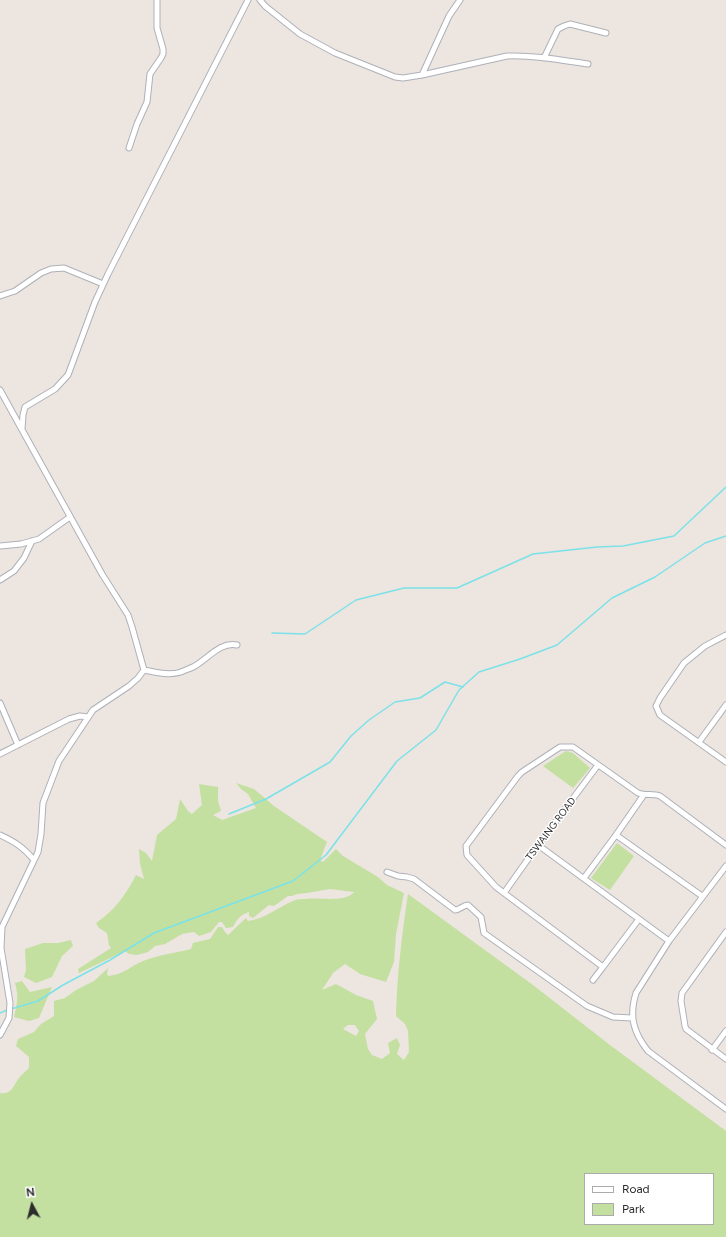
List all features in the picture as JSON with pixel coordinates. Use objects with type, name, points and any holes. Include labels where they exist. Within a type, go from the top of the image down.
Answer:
[{"type":"street","points":[[129,148],[148,96],[150,74],[163,54],[163,49],[158,38],[156,28],[157,0]]},
{"type":"street","points":[[22,429],[25,408],[55,389],[68,375],[103,284],[248,0]]},
{"type":"street","points":[[260,0],[265,6],[300,34],[335,53],[395,77],[403,78],[422,76],[507,56],[544,58],[588,64]]},
{"type":"street","points":[[422,76],[449,16],[460,0]]},
{"type":"street","points":[[544,58],[558,29],[564,26],[570,24],[606,33]]},
{"type":"street","points":[[0,296],[15,290],[41,273],[51,269],[64,268],[103,284]]},
{"type":"street","points":[[0,390],[102,574],[128,615],[144,670]]},
{"type":"street","points":[[0,546],[21,544],[39,539],[70,517]]},
{"type":"street","points":[[0,580],[14,571],[24,558],[32,541]]},
{"type":"street","points":[[726,635],[705,646],[684,663],[657,703],[657,710],[660,715],[726,762]]},
{"type":"street","points":[[144,670],[168,673],[180,672],[193,666],[226,645],[237,644]]},
{"type":"street","points":[[0,1035],[8,1018],[10,1003],[1,948],[2,927],[38,852],[43,804],[55,768],[93,710],[129,686],[144,670]]},
{"type":"street","points":[[0,704],[18,745]]},
{"type":"street","points":[[699,742],[726,705]]},
{"type":"street","points":[[0,754],[70,719],[80,716],[88,717]]},
{"type":"street","points":[[604,967],[496,887],[467,855],[466,846],[522,772],[560,747],[573,747],[638,794],[644,796],[654,794],[660,796],[726,845]]},
{"type":"street","name":"TSWAING ROAD","points":[[504,893],[598,765]]},
{"type":"street","points":[[584,878],[644,796]]},
{"type":"street","points":[[0,835],[19,845],[34,860]]},
{"type":"street","points":[[616,835],[702,896]]},
{"type":"street","points":[[538,845],[669,941]]},
{"type":"street","points":[[726,866],[669,941],[636,992],[633,1000],[632,1018],[635,1030],[641,1042],[648,1051],[726,1109]]},
{"type":"street","points":[[387,872],[414,879],[455,910],[468,905],[481,916],[484,933],[587,1006],[613,1018],[632,1018]]},
{"type":"street","points":[[593,980],[639,919]]},
{"type":"street","points":[[726,932],[682,993],[681,997],[685,1026],[689,1032],[726,1059]]},
{"type":"street","points":[[712,1050],[726,1031]]},
{"type":"green space","points":[[566,751],[573,753],[590,768],[573,788],[543,766]]},
{"type":"green space","points":[[236,783],[254,789],[274,806],[327,842],[320,860],[323,862],[336,849],[343,856],[378,877],[387,885],[404,893],[396,934],[394,962],[386,982],[360,974],[345,964],[333,973],[322,990],[336,984],[356,995],[373,1001],[377,1019],[365,1034],[368,1049],[372,1055],[382,1059],[390,1053],[388,1043],[397,1038],[400,1045],[397,1054],[404,1060],[409,1052],[408,1031],[405,1024],[396,1016],[397,985],[408,894],[533,985],[610,1045],[726,1131],[726,1237],[0,1237],[0,1093],[10,1091],[20,1077],[29,1068],[29,1057],[16,1046],[18,1039],[34,1032],[41,1024],[54,1016],[54,1001],[65,998],[76,990],[94,981],[108,968],[108,976],[114,975],[149,959],[191,949],[193,943],[210,939],[218,927],[222,927],[228,935],[246,918],[248,921],[260,918],[295,900],[338,899],[354,892],[330,889],[288,896],[274,906],[269,905],[253,918],[249,916],[249,912],[243,914],[233,927],[226,928],[222,922],[219,922],[211,932],[199,936],[194,932],[182,934],[165,944],[155,946],[148,952],[137,955],[129,954],[125,951],[79,973],[78,969],[111,948],[107,933],[99,928],[96,923],[119,902],[136,875],[144,879],[140,864],[139,849],[146,853],[152,861],[157,835],[176,819],[180,799],[188,811],[192,814],[202,805],[199,784],[218,787],[218,801],[221,811],[213,815],[222,820],[256,808],[248,794]],"holes":[[[348,1025],[355,1025],[359,1031],[356,1036],[343,1029]]]},
{"type":"green space","points":[[617,843],[634,856],[610,890],[591,878]]},
{"type":"green space","points":[[71,940],[73,946],[62,956],[52,977],[36,983],[24,977],[26,970],[25,949],[43,943],[58,943]]},
{"type":"green space","points":[[22,981],[30,992],[52,987],[39,1018],[29,1021],[14,1017],[17,1000],[15,983]]},
{"type":"waterway","points":[[272,633],[305,634],[356,600],[404,588],[457,588],[533,554],[597,547],[623,546],[674,536],[726,487]]},
{"type":"waterway","points":[[11,1009],[38,1001],[154,933],[293,881],[326,855],[397,761],[436,730],[459,690],[479,672],[557,645],[612,598],[655,577],[705,543],[726,536]]},
{"type":"waterway","points":[[229,814],[266,799],[330,762],[351,736],[369,720],[395,702],[420,698],[445,682],[463,687]]},
{"type":"waterway","points":[[0,1013],[7,1010]]}]
